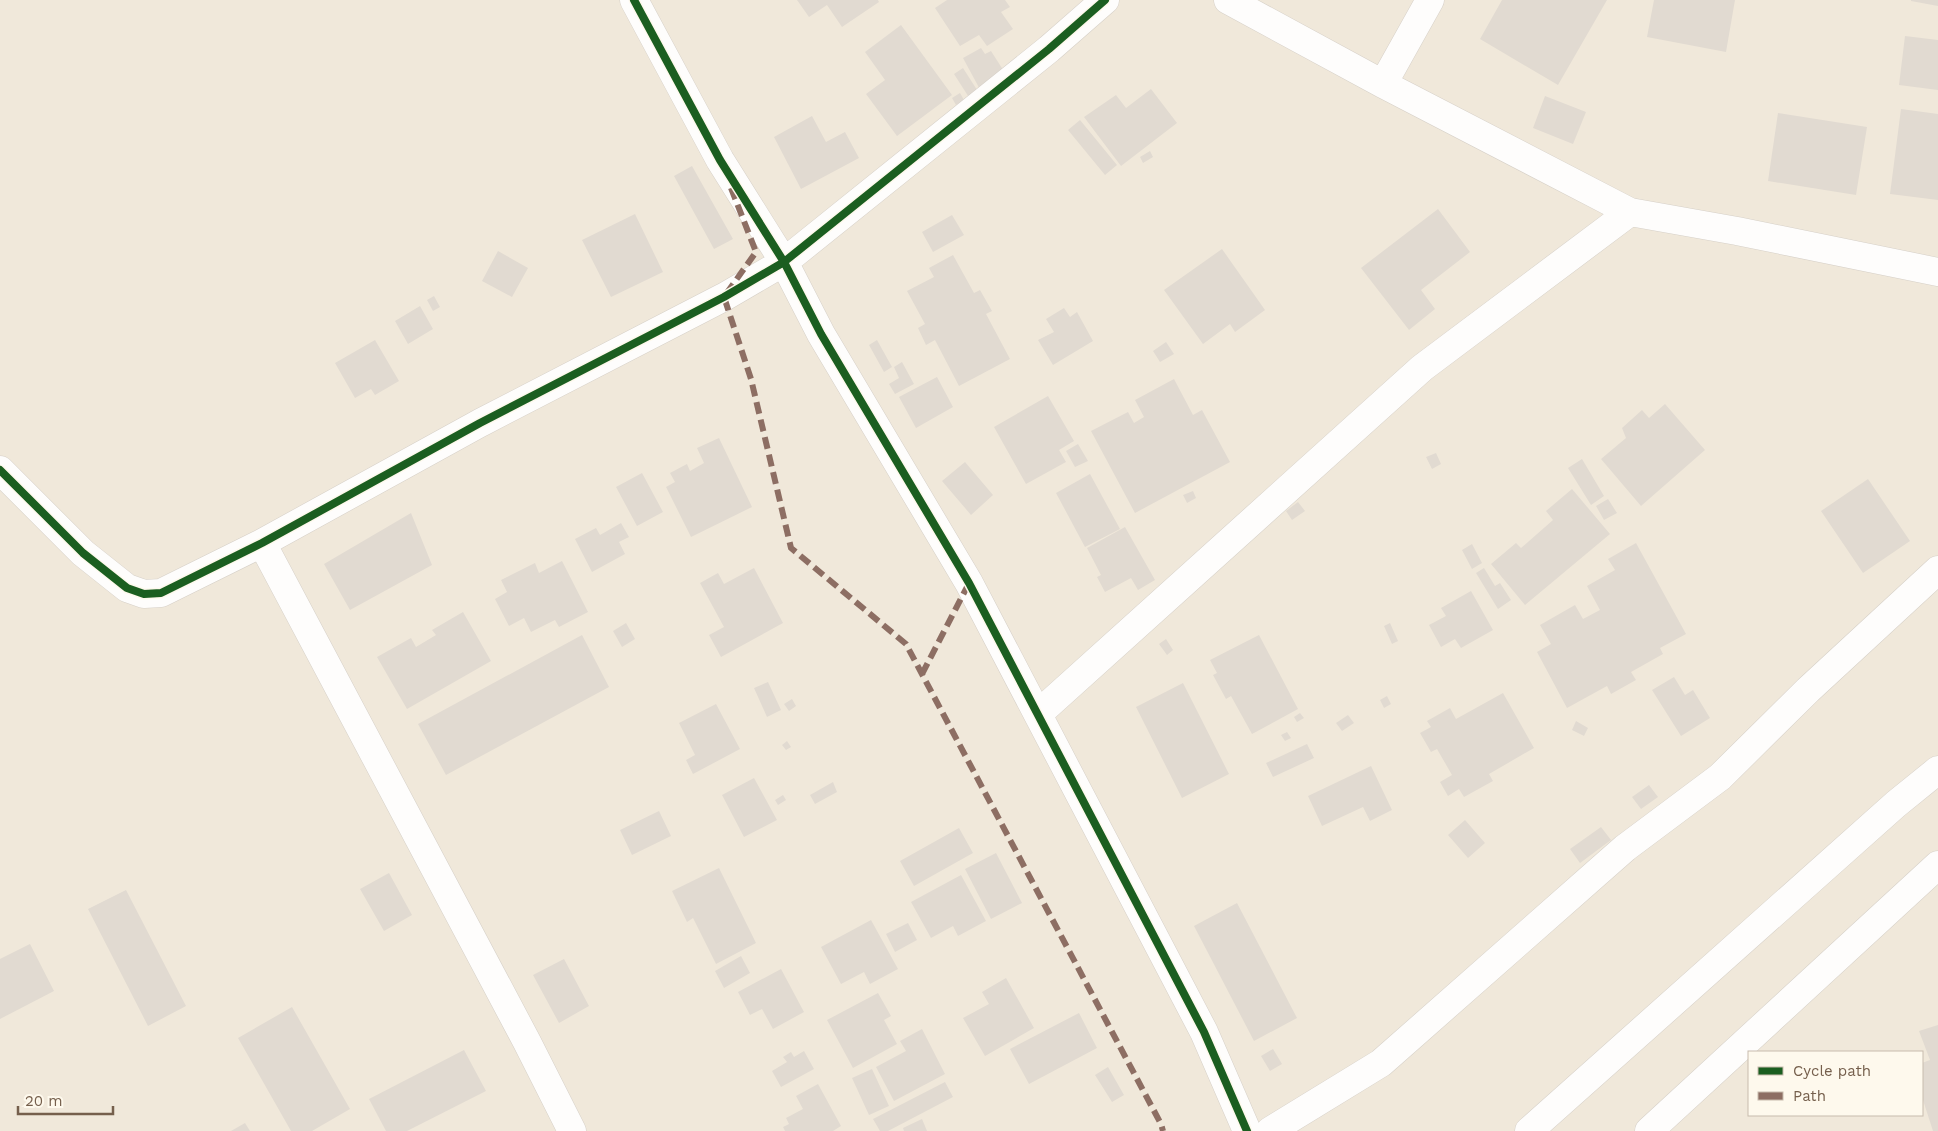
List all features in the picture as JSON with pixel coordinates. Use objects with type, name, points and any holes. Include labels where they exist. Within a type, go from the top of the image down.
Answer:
[{"type":"street","points":[[634,0],[720,160],[784,262],[821,334],[970,583],[1204,1032],[1247,1131]]},
{"type":"street","points":[[0,470],[83,553],[127,588],[144,594],[161,592],[262,543],[480,423],[724,297],[784,262],[1049,49],[1105,0]]},
{"type":"street","points":[[1228,0],[1383,84],[1630,212],[1737,231],[1938,272]]},
{"type":"street","points":[[1383,84],[1430,0]]},
{"type":"street","points":[[1038,714],[1422,368],[1630,212]]},
{"type":"street","points":[[262,543],[527,1042],[572,1131]]},
{"type":"street","points":[[1270,1131],[1380,1063],[1625,848],[1720,776],[1808,690],[1938,570]]},
{"type":"street","points":[[1529,1131],[1938,770]]},
{"type":"street","points":[[1649,1131],[1938,865]]},
{"type":"shaded area","points":[[0,0],[1938,0],[1938,1131],[0,1131]]},
{"type":"building","points":[[797,0],[878,0],[879,2],[842,27],[827,5],[809,17]]},
{"type":"building","points":[[947,0],[1005,0],[1010,7],[1001,12],[1013,29],[987,46],[979,35],[960,46],[935,8]]},
{"type":"building","points":[[1502,0],[1607,0],[1558,85],[1480,39]]},
{"type":"building","points":[[1654,0],[1735,0],[1726,52],[1647,37]]},
{"type":"building","points":[[1938,0],[1938,6],[1911,1]]},
{"type":"building","points":[[901,25],[952,95],[897,136],[866,94],[885,80],[865,52]]},
{"type":"building","points":[[1905,36],[1938,40],[1938,90],[1899,85]]},
{"type":"building","points":[[981,48],[985,54],[991,51],[1007,76],[983,95],[963,58]]},
{"type":"building","points":[[963,68],[979,93],[970,99],[954,74]]},
{"type":"building","points":[[1151,89],[1177,123],[1121,166],[1084,117],[1116,95],[1126,108]]},
{"type":"building","points":[[960,93],[964,100],[956,105],[952,98]]},
{"type":"building","points":[[1545,96],[1586,112],[1573,144],[1533,128]]},
{"type":"building","points":[[1901,109],[1938,114],[1938,200],[1890,194]]},
{"type":"building","points":[[1778,113],[1867,127],[1856,195],[1768,181]]},
{"type":"building","points":[[812,116],[826,142],[845,132],[859,158],[801,189],[774,137]]},
{"type":"building","points":[[1080,120],[1117,165],[1105,175],[1068,130]]},
{"type":"building","points":[[1150,151],[1153,157],[1143,163],[1140,157]]},
{"type":"building","points":[[692,166],[733,239],[714,249],[674,176]]},
{"type":"building","points":[[1438,209],[1470,252],[1421,290],[1435,309],[1409,330],[1361,268]]},
{"type":"building","points":[[635,214],[663,272],[611,297],[582,240]]},
{"type":"building","points":[[952,215],[964,235],[933,252],[922,232]]},
{"type":"building","points":[[1222,249],[1265,310],[1235,332],[1230,324],[1203,344],[1164,290]]},
{"type":"building","points":[[498,251],[528,268],[512,297],[482,281]]},
{"type":"building","points":[[953,255],[974,293],[980,290],[992,311],[986,314],[1010,359],[959,386],[935,340],[926,345],[918,328],[925,324],[907,291],[934,277],[929,268]]},
{"type":"building","points":[[434,296],[440,307],[433,311],[427,300]]},
{"type":"building","points":[[420,306],[433,329],[408,344],[395,321]]},
{"type":"building","points":[[1064,308],[1070,317],[1077,312],[1093,341],[1053,365],[1038,340],[1054,332],[1046,319]]},
{"type":"building","points":[[375,340],[399,381],[375,395],[371,389],[355,398],[335,363]]},
{"type":"building","points":[[877,340],[892,367],[884,372],[869,345]]},
{"type":"building","points":[[1166,342],[1174,354],[1160,362],[1153,351]]},
{"type":"building","points":[[902,362],[914,384],[895,394],[889,384],[899,378],[894,367]]},
{"type":"building","points":[[937,377],[953,407],[916,428],[899,397]]},
{"type":"building","points":[[1174,379],[1193,415],[1202,410],[1230,462],[1135,513],[1091,431],[1128,412],[1134,423],[1144,417],[1135,400]]},
{"type":"building","points":[[1048,396],[1074,441],[1059,450],[1066,462],[1026,484],[994,427]]},
{"type":"building","points":[[1665,404],[1705,450],[1641,506],[1601,459],[1626,438],[1622,428],[1642,410],[1649,418]]},
{"type":"building","points":[[719,438],[752,507],[691,537],[666,487],[675,482],[670,473],[687,464],[690,471],[704,463],[697,448]]},
{"type":"building","points":[[1078,444],[1088,461],[1075,467],[1066,451]]},
{"type":"building","points":[[1436,453],[1441,464],[1432,469],[1426,457]]},
{"type":"building","points":[[1582,459],[1604,496],[1591,505],[1568,468]]},
{"type":"building","points":[[965,462],[993,495],[971,515],[942,481]]},
{"type":"building","points":[[642,473],[663,512],[637,526],[616,487]]},
{"type":"building","points":[[1090,474],[1120,529],[1085,547],[1056,493]]},
{"type":"building","points":[[1868,479],[1910,541],[1863,573],[1821,511]]},
{"type":"building","points":[[1572,489],[1610,534],[1525,605],[1491,564],[1516,543],[1521,548],[1553,520],[1546,511]]},
{"type":"building","points":[[1193,491],[1196,498],[1187,503],[1183,495]]},
{"type":"building","points":[[1608,499],[1617,513],[1604,520],[1596,506]]},
{"type":"building","points":[[1298,502],[1305,511],[1292,520],[1286,511]]},
{"type":"building","points":[[411,513],[432,565],[350,610],[324,564]]},
{"type":"building","points":[[621,523],[629,537],[619,542],[625,554],[592,572],[575,539],[596,528],[600,535]]},
{"type":"building","points":[[1125,527],[1155,580],[1138,590],[1131,578],[1105,592],[1097,577],[1101,575],[1087,548]]},
{"type":"building","points":[[1636,543],[1686,634],[1660,648],[1663,654],[1631,672],[1636,680],[1611,694],[1607,686],[1567,708],[1537,652],[1551,644],[1540,625],[1575,605],[1583,619],[1600,610],[1587,586],[1615,570],[1608,559]]},
{"type":"building","points":[[1472,544],[1482,563],[1472,569],[1462,550]]},
{"type":"building","points":[[562,561],[588,612],[559,627],[555,620],[531,632],[524,618],[509,626],[495,599],[507,592],[501,580],[535,563],[539,573]]},
{"type":"building","points":[[754,568],[783,623],[721,657],[709,635],[724,627],[700,583],[718,573],[724,584]]},
{"type":"building","points":[[1484,568],[1495,586],[1500,583],[1511,600],[1498,609],[1476,573]]},
{"type":"building","points":[[1471,591],[1493,630],[1461,648],[1455,639],[1441,647],[1429,625],[1446,616],[1441,608]]},
{"type":"building","points":[[463,612],[491,661],[407,709],[377,657],[411,638],[416,647],[436,635],[432,630]]},
{"type":"building","points":[[626,623],[635,639],[622,647],[613,631]]},
{"type":"building","points":[[1390,623],[1398,641],[1392,644],[1384,626]]},
{"type":"building","points":[[582,635],[609,687],[446,775],[418,724]]},
{"type":"building","points":[[1259,635],[1298,709],[1252,734],[1231,696],[1226,699],[1213,675],[1217,673],[1210,660]]},
{"type":"building","points":[[1166,639],[1173,650],[1167,655],[1159,644]]},
{"type":"building","points":[[1674,677],[1685,695],[1693,690],[1710,718],[1681,736],[1652,690]]},
{"type":"building","points":[[768,682],[781,710],[767,717],[754,688]]},
{"type":"building","points":[[1183,683],[1229,774],[1182,798],[1136,707]]},
{"type":"building","points":[[1503,693],[1534,748],[1489,774],[1493,781],[1464,797],[1459,789],[1448,796],[1440,782],[1452,775],[1437,749],[1431,752],[1420,733],[1431,727],[1427,721],[1450,708],[1456,719]]},
{"type":"building","points":[[1387,696],[1391,704],[1384,708],[1380,700]]},
{"type":"building","points":[[792,699],[796,706],[789,711],[784,704]]},
{"type":"building","points":[[716,704],[740,749],[693,774],[686,760],[695,755],[679,723]]},
{"type":"building","points":[[1300,713],[1304,718],[1297,722],[1294,717]]},
{"type":"building","points":[[1348,715],[1354,723],[1342,731],[1336,723]]},
{"type":"building","points":[[1576,721],[1588,728],[1584,736],[1572,730]]},
{"type":"building","points":[[1287,732],[1291,738],[1285,741],[1281,735]]},
{"type":"building","points":[[787,741],[791,747],[786,750],[782,745]]},
{"type":"building","points":[[1307,744],[1314,758],[1273,777],[1266,763]]},
{"type":"building","points":[[1371,766],[1392,810],[1370,821],[1363,807],[1322,826],[1308,796]]},
{"type":"building","points":[[754,778],[777,820],[744,837],[722,795]]},
{"type":"building","points":[[833,782],[837,792],[815,804],[810,795]]},
{"type":"building","points":[[1649,785],[1658,797],[1641,809],[1632,797]]},
{"type":"building","points":[[783,795],[786,800],[778,805],[775,800]]},
{"type":"building","points":[[659,811],[671,836],[632,855],[620,830]]},
{"type":"building","points":[[1465,820],[1485,843],[1468,858],[1448,835]]},
{"type":"building","points":[[1601,827],[1611,840],[1580,863],[1570,849]]},
{"type":"building","points":[[959,828],[973,853],[914,886],[900,861]]},
{"type":"building","points":[[996,853],[1022,903],[991,919],[965,869]]},
{"type":"building","points":[[719,868],[756,943],[716,964],[693,918],[687,922],[672,891]]},
{"type":"building","points":[[389,873],[412,915],[384,931],[360,889]]},
{"type":"building","points":[[961,875],[986,921],[958,936],[953,926],[931,938],[911,902]]},
{"type":"building","points":[[126,890],[186,1006],[148,1026],[88,909]]},
{"type":"building","points":[[1237,903],[1297,1018],[1254,1041],[1194,926]]},
{"type":"building","points":[[871,920],[898,969],[870,984],[864,972],[841,984],[821,947]]},
{"type":"building","points":[[908,923],[917,940],[895,952],[886,934]]},
{"type":"building","points":[[30,944],[54,991],[0,1019],[0,959]]},
{"type":"building","points":[[741,956],[750,973],[724,988],[715,971]]},
{"type":"building","points":[[564,959],[589,1006],[559,1023],[533,975]]},
{"type":"building","points":[[781,969],[804,1012],[773,1029],[762,1009],[750,1015],[738,992]]},
{"type":"building","points":[[1006,978],[1034,1028],[985,1056],[963,1018],[989,1004],[982,992]]},
{"type":"building","points":[[878,993],[891,1016],[884,1020],[897,1044],[853,1068],[827,1020]]},
{"type":"building","points":[[292,1007],[350,1109],[312,1131],[291,1131],[238,1038]]},
{"type":"building","points":[[1079,1013],[1097,1048],[1029,1084],[1010,1049]]},
{"type":"building","points":[[1938,1025],[1938,1131],[1933,1131],[1923,1100],[1923,1063],[1930,1060],[1919,1031]]},
{"type":"building","points":[[922,1029],[945,1074],[894,1101],[876,1067],[906,1051],[900,1041]]},
{"type":"building","points":[[1273,1049],[1282,1064],[1270,1071],[1261,1056]]},
{"type":"building","points":[[464,1050],[486,1091],[407,1131],[386,1131],[369,1099]]},
{"type":"building","points":[[804,1051],[814,1069],[781,1087],[772,1071],[787,1062],[783,1057],[791,1052],[794,1057]]},
{"type":"building","points":[[1108,1067],[1124,1095],[1112,1102],[1095,1075]]},
{"type":"building","points":[[872,1069],[889,1106],[869,1115],[852,1078]]},
{"type":"building","points":[[945,1082],[953,1097],[888,1131],[880,1131],[873,1119]]},
{"type":"building","points":[[818,1084],[841,1126],[833,1131],[785,1131],[783,1127],[789,1124],[786,1118],[803,1109],[796,1096]]},
{"type":"building","points":[[922,1119],[927,1131],[904,1131],[903,1128]]},
{"type":"building","points":[[245,1123],[250,1131],[231,1131]]},
{"type":"marked path","points":[[731,188],[756,252],[724,297],[751,379],[791,548],[906,644],[1163,1131]]},
{"type":"marked path","points":[[922,674],[969,583]]},
{"type":"cycle path","points":[[634,0],[720,160],[784,262],[821,334],[969,583],[1204,1032],[1247,1131]]},
{"type":"cycle path","points":[[0,470],[83,553],[127,588],[144,594],[161,593],[262,543],[480,423],[724,297],[784,262],[1049,49],[1105,0]]}]
